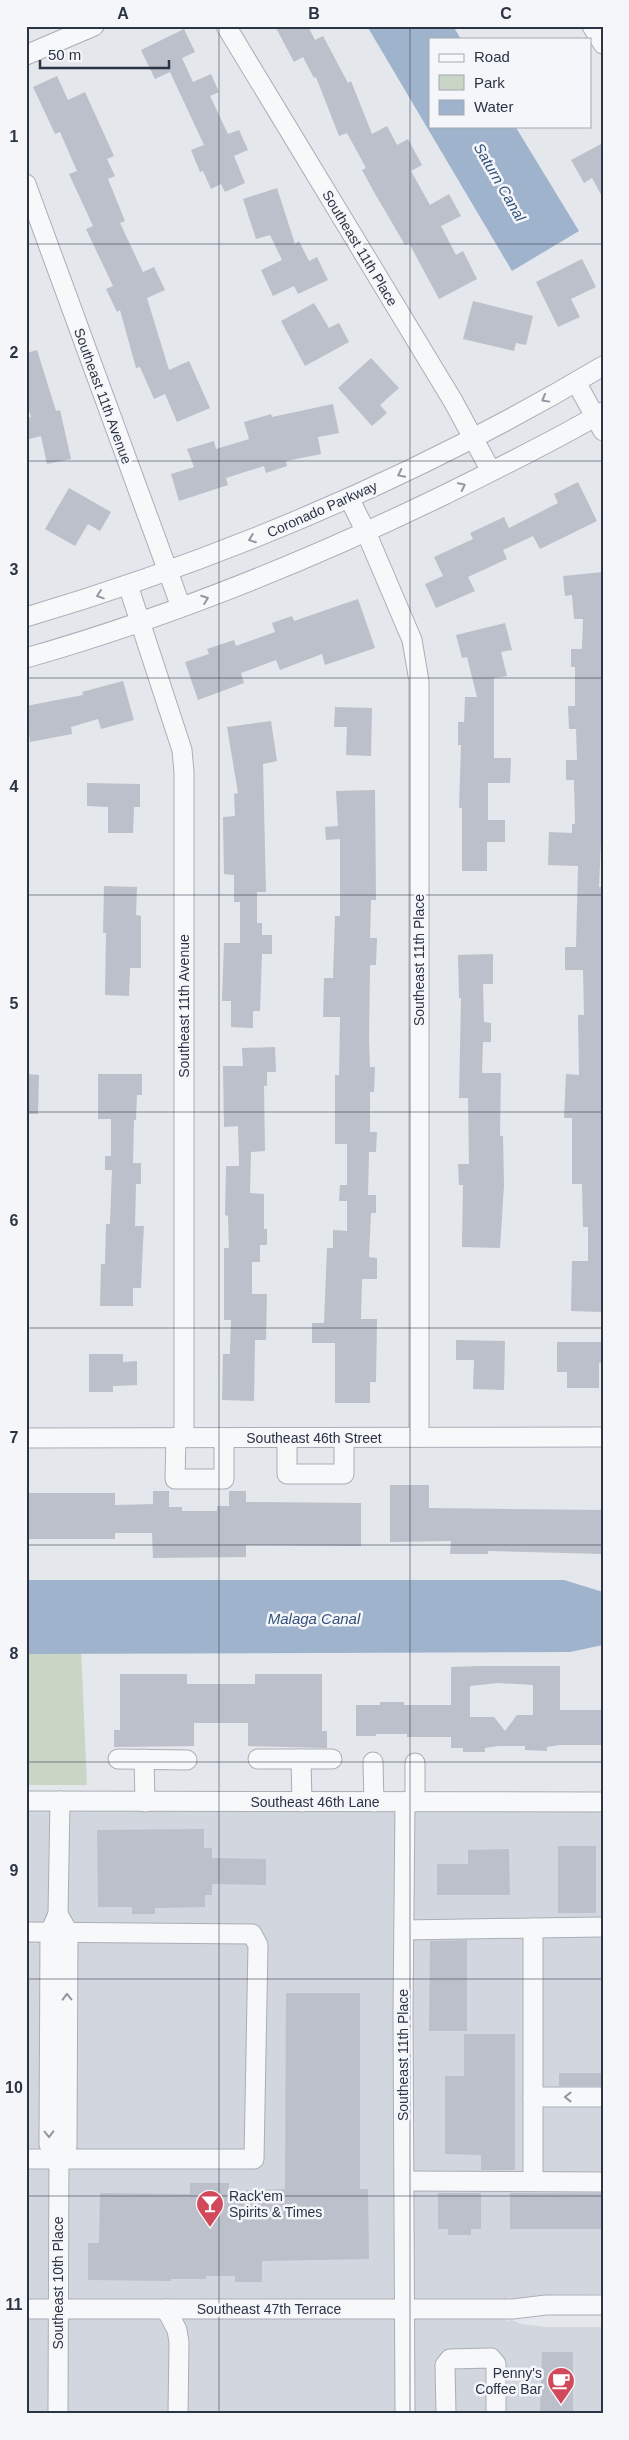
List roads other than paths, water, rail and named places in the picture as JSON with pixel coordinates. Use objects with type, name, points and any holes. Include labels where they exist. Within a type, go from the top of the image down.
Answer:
[{"type":"street","points":[[26,55],[94,26]]},
{"type":"street","name":"Southeast 11th Place","points":[[226,26],[453,401],[491,471]]},
{"type":"street","points":[[592,26],[603,44]]},
{"type":"street","name":"Southeast 11th Avenue","points":[[26,184],[166,571],[181,607]]},
{"type":"street","name":"Coronado Parkway","points":[[26,617],[166,571],[258,537],[349,498],[472,438],[603,366]]},
{"type":"street","points":[[26,658],[141,622],[288,566],[366,532],[600,420],[576,382]]},
{"type":"street","name":"Southeast 11th Place","points":[[349,498],[366,532],[412,640],[419,681],[419,1437]]},
{"type":"street","name":"Southeast 11th Avenue","points":[[128,585],[182,750],[184,772],[180,1436],[175,1479],[224,1479],[224,1438]]},
{"type":"street","name":"Southeast 46th Street","points":[[26,1438],[180,1436],[286,1439],[603,1437]]},
{"type":"street","points":[[286,1439],[287,1474],[344,1474],[344,1438]]},
{"type":"street","points":[[118,1759],[187,1760]]},
{"type":"street","points":[[144,1759],[145,1802]]},
{"type":"street","points":[[258,1759],[332,1759]]},
{"type":"street","points":[[301,1759],[302,1802]]},
{"type":"street","points":[[373,1762],[374,1802]]},
{"type":"street","name":"Southeast 11th Place","points":[[405,2414],[404,1930],[410,1802],[415,1763]]},
{"type":"street","name":"Southeast 46th Lane","points":[[26,1802],[603,1802]]},
{"type":"street","name":"Southeast 10th Place","points":[[58,2414],[59,2156],[67,2146],[68,2065],[68,2024],[58,1914],[60,1802]]},
{"type":"street","points":[[404,1930],[603,1927]]},
{"type":"street","points":[[533,1928],[533,2181]]},
{"type":"street","points":[[26,1932],[252,1934],[258,1945],[254,2159],[59,2156],[26,2159]]},
{"type":"street","name":"Southeast 10th Place","points":[[59,1932],[48,2024],[49,2144],[59,2156]]},
{"type":"street","points":[[48,2024],[68,2024]]},
{"type":"street","points":[[48,2065],[68,2065]]},
{"type":"street","points":[[533,2097],[603,2097]]},
{"type":"street","points":[[404,2181],[603,2182]]},
{"type":"street","name":"Southeast 47th Terrace","points":[[26,2309],[513,2309],[546,2305],[603,2304]]},
{"type":"street","points":[[166,2309],[177,2330],[179,2342],[178,2414]]},
{"type":"street","name":"Southeast 47th Terrace","points":[[513,2309],[522,2314],[547,2317],[603,2317]]},
{"type":"street","points":[[446,2414],[445,2365],[450,2359],[491,2358],[496,2364],[496,2414]]},
{"type":"water","name":"Saturn Canal","points":[[367,26],[453,26],[460,38],[429,38],[429,128],[516,128],[579,231],[512,271]]},
{"type":"water","name":"Malaga Canal","points":[[26,1580],[564,1580],[603,1592],[603,1645],[570,1652],[26,1654]]},
{"type":"place","name":"Rack'em Spirits & Times","points":[[210,2228]]},
{"type":"place","name":"Penny's Coffee Bar","points":[[561,2405]]}]
